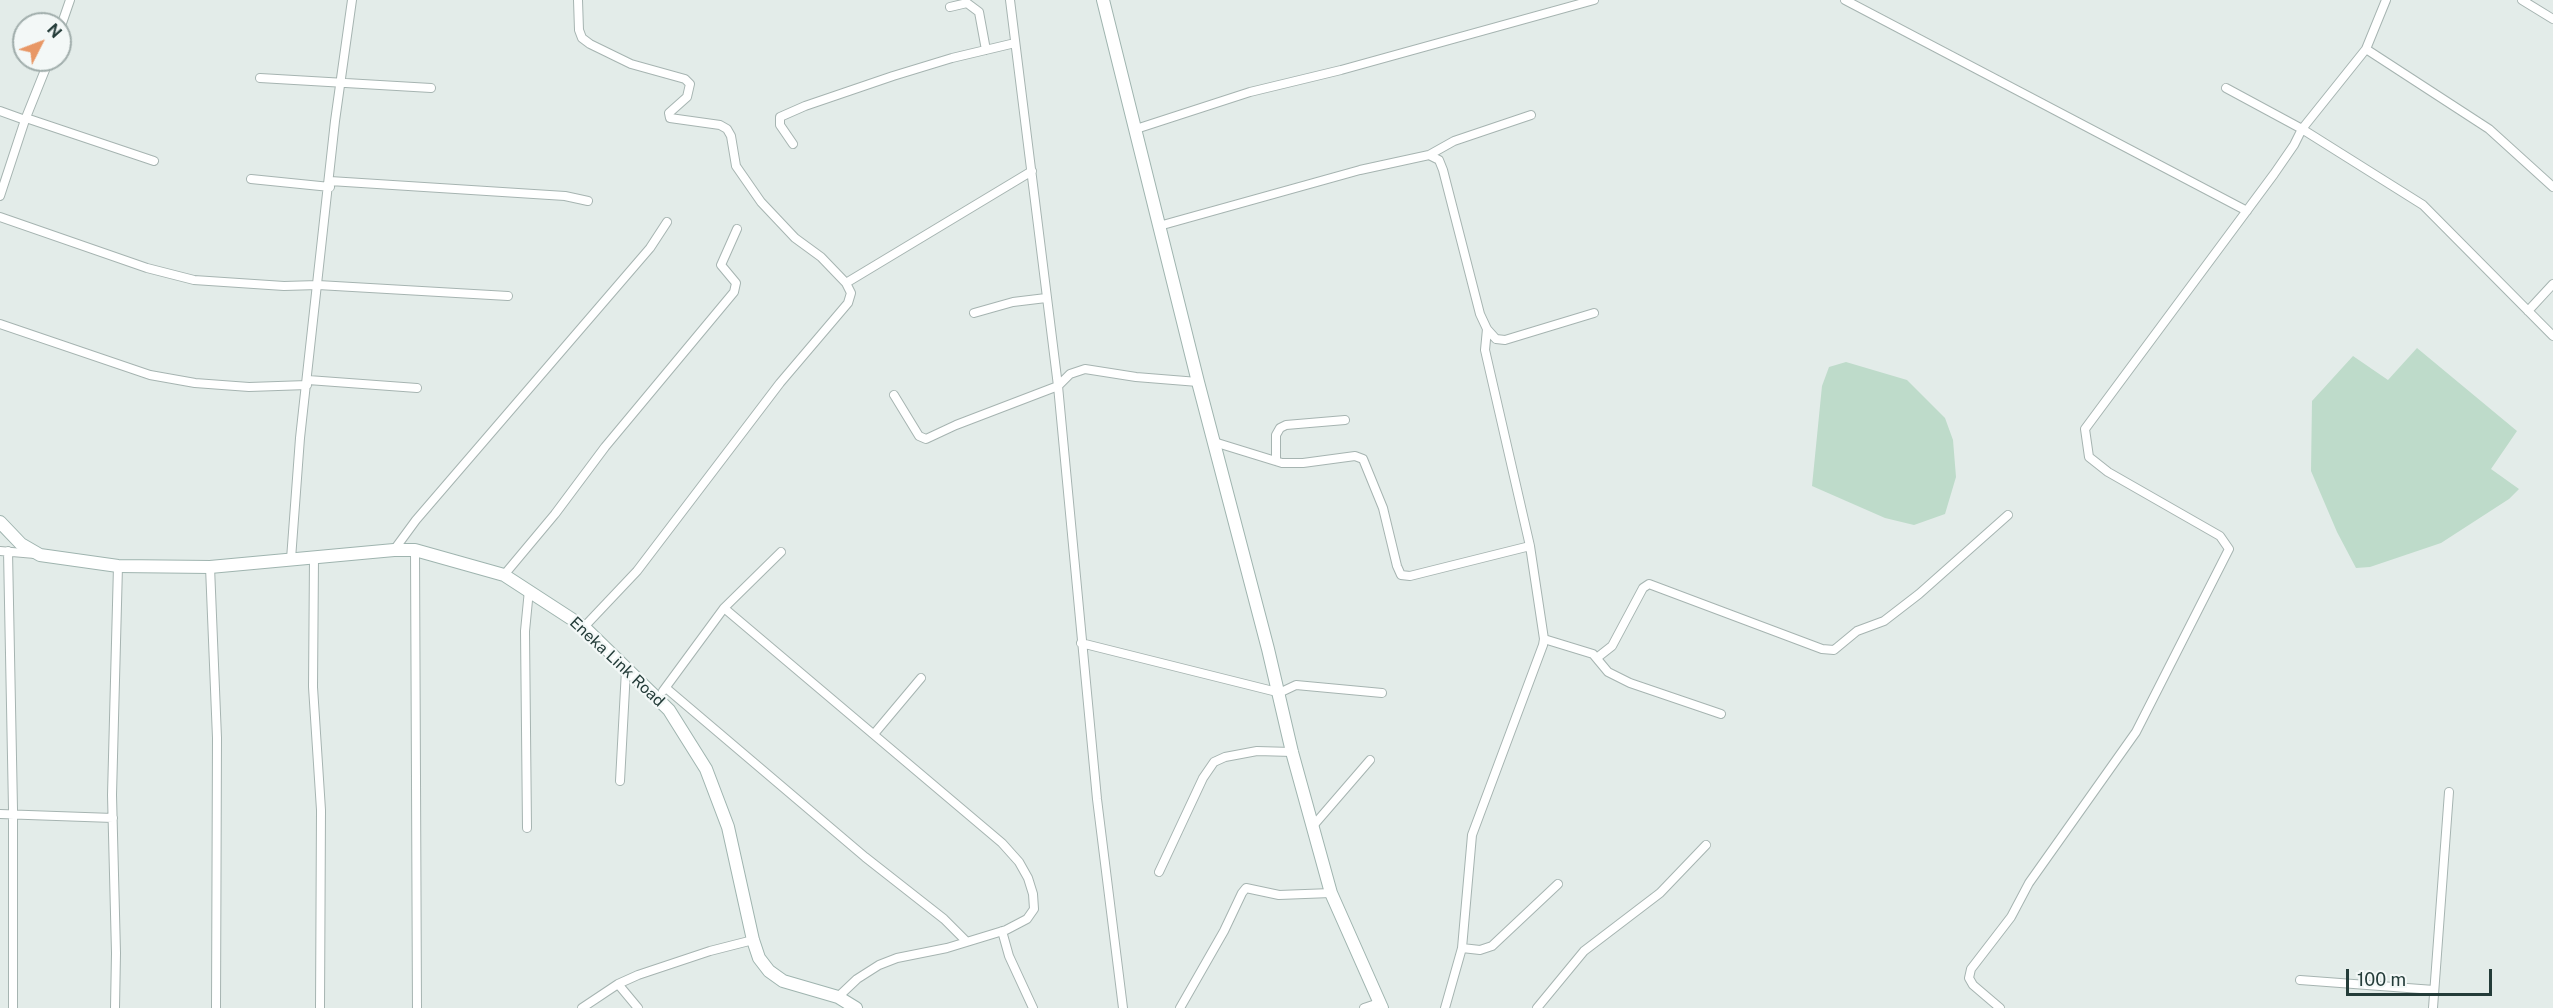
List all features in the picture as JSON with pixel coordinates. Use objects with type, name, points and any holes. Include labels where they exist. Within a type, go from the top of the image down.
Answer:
[{"type":"street","points":[[291,559],[300,438],[352,0]]},
{"type":"street","points":[[578,0],[579,30],[582,38],[631,64],[685,79],[690,84],[687,97],[669,113],[670,118],[720,125],[727,129],[731,136],[736,166],[761,202],[781,225],[821,257],[846,283],[851,293],[848,303],[780,383],[637,571],[584,627]]},
{"type":"street","points":[[1010,0],[1058,386],[1096,799],[1123,1008]]},
{"type":"street","points":[[1103,0],[1198,382],[1268,649],[1292,752],[1331,893],[1381,1005],[1364,1008]]},
{"type":"street","points":[[1136,129],[1250,92],[1341,70],[1594,0]]},
{"type":"street","points":[[1845,0],[2247,211]]},
{"type":"street","points":[[2000,1008],[1972,986],[1968,978],[1971,969],[2011,917],[2029,883],[2136,732],[2229,549],[2220,536],[2108,472],[2089,457],[2085,429],[2247,211],[2294,145],[2302,129],[2366,49],[2386,0]]},
{"type":"street","points":[[2522,0],[2553,19]]},
{"type":"street","points":[[950,7],[967,3],[979,12],[986,50]]},
{"type":"street","points":[[793,144],[780,125],[780,117],[805,106],[893,76],[1015,43]]},
{"type":"street","points":[[2366,49],[2489,129],[2553,188]]},
{"type":"street","points":[[0,196],[25,119],[44,72]]},
{"type":"street","points":[[260,78],[431,88]]},
{"type":"street","points":[[2226,88],[2302,129],[2423,205],[2553,336]]},
{"type":"street","points":[[0,111],[154,161]]},
{"type":"street","points":[[1159,226],[1360,170],[1429,155],[1454,141],[1531,115]]},
{"type":"street","points":[[1429,155],[1439,160],[1443,170],[1479,314],[1487,329],[1496,339],[1505,340],[1594,313]]},
{"type":"street","points":[[846,283],[1032,171]]},
{"type":"street","points":[[251,179],[565,196],[588,201]]},
{"type":"street","points":[[0,216],[171,276],[194,280],[508,296]]},
{"type":"street","points":[[394,549],[416,520],[650,248],[667,222]]},
{"type":"street","points":[[504,575],[555,514],[604,447],[734,292],[736,283],[721,265],[737,229]]},
{"type":"street","points":[[2528,311],[2553,284]]},
{"type":"street","points":[[974,313],[1013,302],[1046,298]]},
{"type":"street","points":[[0,324],[150,375],[195,383],[249,387],[308,382],[417,388]]},
{"type":"street","points":[[1445,1008],[1462,948],[1472,835],[1544,645],[1530,546],[1485,350],[1487,329]]},
{"type":"street","points":[[894,395],[919,436],[926,439],[956,425],[1058,386],[1070,374],[1085,369],[1136,377],[1198,382]]},
{"type":"street","points":[[1276,461],[1276,435],[1280,428],[1286,425],[1345,420]]},
{"type":"street","points":[[1214,442],[1276,461],[1303,463],[1355,456],[1363,459],[1383,508],[1401,575],[1410,576],[1530,546]]},
{"type":"street","points":[[1598,657],[1612,646],[1643,588],[1649,584],[1822,649],[1834,650],[1857,631],[1884,621],[1919,594],[2007,515]]},
{"type":"street","name":"Eneka Link Road","points":[[0,522],[21,544],[40,555],[118,566],[210,567],[394,549],[415,550],[504,575],[584,627],[669,710],[706,769],[728,827],[759,958],[783,981],[838,997],[856,1008]]},
{"type":"street","points":[[415,550],[417,1008]]},
{"type":"street","points":[[14,1008],[13,815],[4,551],[40,555]]},
{"type":"street","points":[[657,698],[723,608],[781,552]]},
{"type":"street","points":[[314,558],[313,687],[321,810],[320,1008]]},
{"type":"street","points":[[115,1008],[113,818],[118,566]]},
{"type":"street","points":[[210,567],[217,738],[216,1008]]},
{"type":"street","points":[[527,828],[525,631],[529,590]]},
{"type":"street","points":[[723,608],[1002,843],[1019,862],[1028,878],[1034,909],[1027,919],[1002,931],[947,948],[897,958],[879,965],[857,978],[838,997]]},
{"type":"street","points":[[1544,639],[1598,657],[1608,672],[1630,683],[1721,714]]},
{"type":"street","points":[[1081,643],[1277,693],[1296,685],[1382,693]]},
{"type":"street","points":[[620,781],[626,670]]},
{"type":"street","points":[[874,734],[921,678]]},
{"type":"street","points":[[666,688],[865,857],[944,919],[966,941]]},
{"type":"street","points":[[1159,872],[1203,778],[1214,762],[1225,757],[1257,751],[1292,752]]},
{"type":"street","points":[[1313,825],[1370,760]]},
{"type":"street","points":[[2433,1008],[2449,792]]},
{"type":"street","points":[[0,814],[113,818]]},
{"type":"street","points":[[1537,1008],[1584,951],[1660,893],[1706,845]]},
{"type":"street","points":[[1462,948],[1480,950],[1492,946],[1558,884]]},
{"type":"street","points":[[1180,1008],[1246,888],[1279,895],[1331,893]]},
{"type":"street","points":[[1002,931],[1009,956],[1033,1008]]},
{"type":"street","points":[[582,1008],[618,984],[672,963],[753,940]]},
{"type":"street","points":[[2300,980],[2434,990]]},
{"type":"street","points":[[618,984],[638,1008]]},
{"type":"green space","points":[[2417,348],[2517,431],[2491,469],[2519,489],[2509,499],[2441,543],[2370,567],[2356,568],[2337,532],[2311,471],[2312,401],[2353,356],[2388,380]]},
{"type":"green space","points":[[1846,362],[1907,380],[1945,418],[1953,440],[1956,477],[1945,514],[1914,525],[1885,518],[1812,486],[1822,386],[1829,367]]}]
